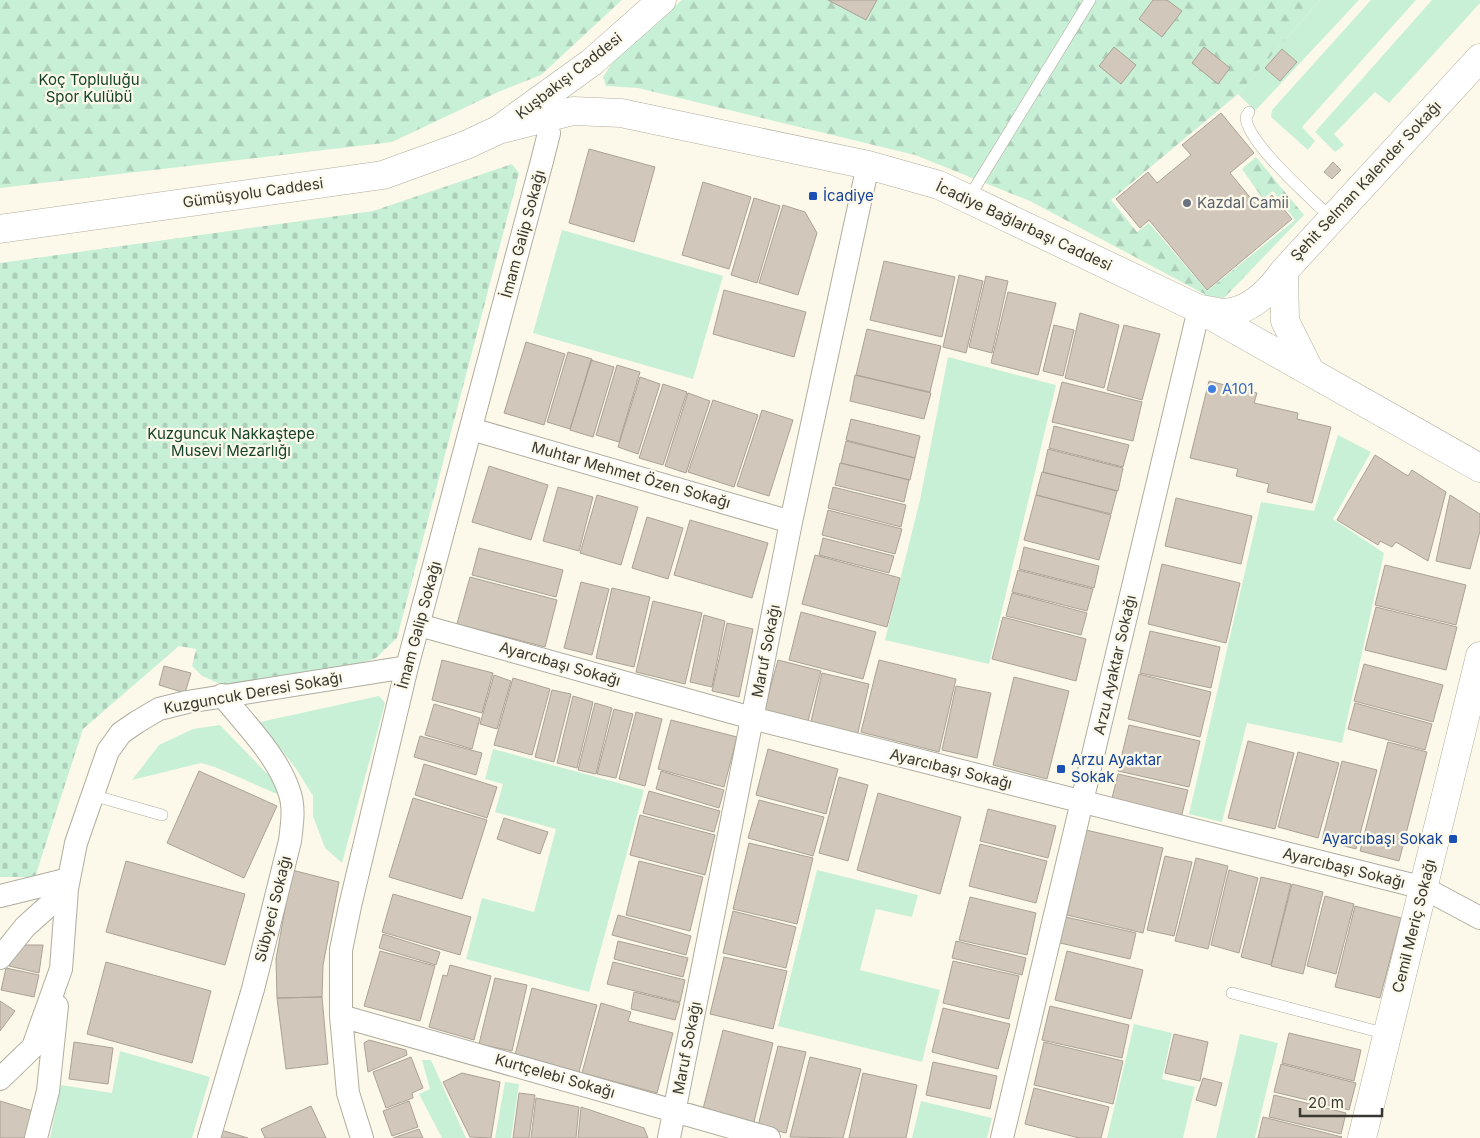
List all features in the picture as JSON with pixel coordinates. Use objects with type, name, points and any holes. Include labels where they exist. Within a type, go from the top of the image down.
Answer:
[{"type":"main road","name":"Kuşbakışı Caddesi","points":[[498,130],[592,62],[662,0]]},
{"type":"main road","name":"Şehit Selman Kalender Sokağı","points":[[1310,371],[1285,321],[1284,272],[1480,58]]},
{"type":"main road","points":[[592,62],[588,89],[596,98],[621,113]]},
{"type":"main road","name":"İcadiye Bağlarbaşı Caddesi","points":[[498,130],[573,111],[621,113],[868,165],[939,185],[1199,309],[1480,468]]},
{"type":"main road","name":"Gümüşyolu Caddesi","points":[[0,229],[383,175],[466,145],[498,130]]},
{"type":"main road","points":[[1199,309],[1225,313],[1254,303],[1270,291],[1284,272]]},
{"type":"main road","name":"Cemil Meriç Sokağı","points":[[1362,1138],[1480,656]]},
{"type":"street","name":"İmam Galip Sokağı","points":[[362,1138],[348,1093],[340,1016],[342,950],[348,915],[407,667],[542,161],[548,133],[542,118]]},
{"type":"street","name":"Maruf Sokağı","points":[[670,1138],[791,522],[868,165]]},
{"type":"street","name":"Arzu Ayaktar Sokağı","points":[[1002,1138],[1199,309]]},
{"type":"street","name":"Muhtar Mehmet Özen Sokağı","points":[[471,429],[791,522]]},
{"type":"street","name":"Ayarcıbaşı Sokağı","points":[[419,625],[752,718],[1424,888],[1480,918]]},
{"type":"street","name":"Kuzguncuk Deresi Sokağı","points":[[0,1079],[33,1047],[61,969],[68,884],[76,843],[108,751],[121,733],[159,709],[222,696],[407,667]]},
{"type":"street","name":"Sübyeci Sokağı","points":[[209,1138],[253,989],[290,841],[293,816],[290,792],[279,768],[222,696]]},
{"type":"street","points":[[0,896],[68,884]]},
{"type":"street","points":[[0,958],[25,926],[68,884]]},
{"type":"street","points":[[36,1138],[48,1091],[61,969]]},
{"type":"street","name":"Kurtçelebi Sokağı","points":[[340,1016],[769,1138]]},
{"type":"lane","points":[[968,199],[1090,0]]},
{"type":"lane","points":[[1250,112],[1246,117],[1248,131],[1262,149],[1332,219]]},
{"type":"lane","points":[[92,795],[162,815]]},
{"type":"lane","points":[[1232,993],[1388,1034]]},
{"type":"green space","name":"Koç Topluluğu Spor Kulübü","points":[[0,0],[622,0],[541,75],[498,92],[392,142],[0,188]]},
{"type":"green space","points":[[682,0],[1320,0],[1238,94],[1111,200],[1137,232],[1149,223],[1207,291],[1295,220],[1273,191],[1263,199],[1242,169],[1256,157],[1304,215],[1224,298],[1208,296],[1030,201],[915,155],[638,88],[606,86],[603,77],[616,57]]},
{"type":"green space","points":[[1320,0],[1359,0],[1255,111],[1238,94]]},
{"type":"green space","points":[[1371,0],[1416,0],[1302,127],[1315,141],[1308,150],[1271,117],[1272,110]]},
{"type":"green space","points":[[1432,0],[1480,0],[1480,3],[1389,103],[1375,92],[1334,134],[1344,145],[1335,152],[1315,132]]},
{"type":"green space","name":"Kuzguncuk Nakkaştepe Musevi Mezarlığı","points":[[512,164],[519,173],[397,638],[376,658],[342,669],[223,685],[202,676],[192,666],[196,649],[179,646],[83,729],[35,877],[0,877],[0,263],[373,211]]},
{"type":"green space","points":[[562,230],[723,276],[693,379],[533,333]]},
{"type":"green space","points":[[948,357],[1056,385],[989,664],[885,640],[920,500]]},
{"type":"green space","points":[[1338,435],[1371,452],[1333,519],[1384,553],[1342,743],[1247,723],[1222,822],[1189,814],[1261,502],[1314,511]]},
{"type":"green space","points":[[379,696],[385,703],[342,863],[325,848],[313,816],[313,796],[297,770],[260,722]]},
{"type":"green space","points":[[220,725],[281,788],[277,794],[215,767],[201,763],[132,780],[159,745],[193,729]]},
{"type":"green space","points":[[493,749],[644,790],[589,992],[466,959],[482,898],[534,912],[556,829],[495,812],[503,784],[485,779]]},
{"type":"green space","points":[[817,870],[918,895],[912,917],[876,909],[860,970],[940,990],[922,1062],[778,1026]]},
{"type":"green space","points":[[1134,1024],[1172,1033],[1162,1079],[1195,1087],[1183,1138],[1107,1138]]},
{"type":"green space","points":[[1240,1034],[1278,1043],[1255,1138],[1216,1138]]},
{"type":"green space","points":[[120,1051],[210,1077],[192,1138],[50,1138],[61,1085],[112,1093]]},
{"type":"green space","points":[[422,1060],[431,1060],[466,1138],[442,1138],[419,1094],[430,1089]]},
{"type":"green space","points":[[505,1082],[519,1084],[511,1138],[495,1138]]},
{"type":"green space","points":[[921,1101],[992,1118],[987,1138],[912,1138]]},
{"type":"building","points":[[828,0],[877,0],[866,20]]},
{"type":"building","points":[[1153,0],[1167,0],[1182,11],[1162,37],[1139,19]]},
{"type":"building","points":[[1114,47],[1136,65],[1121,84],[1099,66]]},
{"type":"building","points":[[1204,47],[1230,68],[1218,84],[1192,63]]},
{"type":"building","points":[[1282,49],[1297,62],[1280,81],[1265,68]]},
{"type":"building","name":"Kazdal Camii","points":[[1221,113],[1254,153],[1230,173],[1258,207],[1272,195],[1292,219],[1207,290],[1149,220],[1140,228],[1116,199],[1148,172],[1157,183],[1191,155],[1182,145]]},
{"type":"building","points":[[589,149],[655,167],[634,242],[569,223]]},
{"type":"building","points":[[1333,162],[1341,170],[1332,179],[1324,172]]},
{"type":"building","points":[[703,182],[751,197],[729,269],[682,255]]},
{"type":"building","points":[[754,198],[780,206],[757,283],[731,275]]},
{"type":"building","points":[[783,205],[805,212],[817,233],[798,295],[759,283]]},
{"type":"building","points":[[884,261],[955,277],[942,337],[870,320]]},
{"type":"building","points":[[959,275],[983,281],[966,353],[943,347]]},
{"type":"building","points":[[986,276],[1008,281],[992,353],[969,347]]},
{"type":"building","points":[[724,290],[806,312],[794,357],[713,334]]},
{"type":"building","points":[[1008,292],[1056,303],[1038,375],[991,363]]},
{"type":"building","points":[[1080,313],[1119,325],[1104,388],[1065,378]]},
{"type":"building","points":[[1054,325],[1074,330],[1063,376],[1043,371]]},
{"type":"building","points":[[1124,325],[1160,334],[1142,400],[1107,390]]},
{"type":"building","points":[[867,329],[941,346],[930,392],[856,375]]},
{"type":"building","points":[[526,342],[565,354],[544,425],[504,413]]},
{"type":"building","points":[[568,352],[592,359],[570,429],[547,422]]},
{"type":"building","points":[[591,360],[614,367],[593,437],[570,430]]},
{"type":"building","points":[[617,365],[640,372],[619,442],[596,435]]},
{"type":"building","points":[[855,375],[931,393],[924,419],[850,401]]},
{"type":"building","points":[[640,377],[660,384],[638,454],[618,447]]},
{"type":"building","points":[[1209,381],[1257,393],[1254,403],[1298,413],[1297,419],[1331,427],[1312,503],[1267,492],[1269,484],[1236,476],[1238,469],[1190,458]]},
{"type":"building","points":[[1062,382],[1142,402],[1133,441],[1052,422]]},
{"type":"building","points":[[663,384],[687,392],[663,465],[639,458]]},
{"type":"building","points":[[688,393],[710,401],[686,473],[665,466]]},
{"type":"building","points":[[713,400],[758,415],[734,487],[688,472]]},
{"type":"building","points":[[762,410],[793,420],[769,496],[737,486]]},
{"type":"building","points":[[851,419],[920,436],[915,458],[846,440]]},
{"type":"building","points":[[1054,426],[1129,445],[1123,467],[1049,448]]},
{"type":"building","points":[[846,441],[915,458],[910,480],[841,463]]},
{"type":"building","points":[[1048,449],[1123,468],[1118,491],[1043,472]]},
{"type":"building","points":[[1375,455],[1408,476],[1412,470],[1446,492],[1428,561],[1396,542],[1392,547],[1380,541],[1378,545],[1337,520]]},
{"type":"building","points":[[840,463],[909,480],[904,502],[835,485]]},
{"type":"building","points":[[489,466],[548,485],[531,540],[472,522]]},
{"type":"building","points":[[1042,472],[1117,491],[1111,514],[1036,495]]},
{"type":"building","points":[[558,487],[593,497],[579,551],[543,541]]},
{"type":"building","points":[[833,487],[906,505],[901,527],[828,508]]},
{"type":"building","points":[[597,495],[638,507],[621,565],[580,553]]},
{"type":"building","points":[[1036,495],[1111,515],[1099,560],[1024,540]]},
{"type":"building","points":[[1450,495],[1480,514],[1480,531],[1470,569],[1436,561]]},
{"type":"building","points":[[1176,498],[1252,516],[1241,564],[1165,546]]},
{"type":"building","points":[[828,510],[902,529],[895,554],[822,535]]},
{"type":"building","points":[[647,517],[683,528],[668,579],[632,568]]},
{"type":"building","points":[[690,520],[768,543],[752,598],[674,575]]},
{"type":"building","points":[[823,538],[894,556],[889,573],[819,555]]},
{"type":"building","points":[[1024,547],[1099,566],[1094,588],[1019,569]]},
{"type":"building","points":[[479,548],[563,570],[556,597],[472,575]]},
{"type":"building","points":[[815,555],[900,578],[887,627],[802,604]]},
{"type":"building","points":[[1162,564],[1240,583],[1226,643],[1148,624]]},
{"type":"building","points":[[1385,565],[1466,585],[1456,625],[1375,605]]},
{"type":"building","points":[[1018,570],[1093,589],[1087,611],[1012,592]]},
{"type":"building","points":[[470,577],[557,600],[545,647],[457,624]]},
{"type":"building","points":[[581,582],[609,589],[592,655],[564,648]]},
{"type":"building","points":[[612,588],[650,597],[634,667],[596,658]]},
{"type":"building","points":[[1012,593],[1087,613],[1081,635],[1006,616]]},
{"type":"building","points":[[653,601],[702,613],[685,684],[636,672]]},
{"type":"building","points":[[1376,607],[1457,627],[1446,670],[1365,650]]},
{"type":"building","points":[[801,612],[876,632],[863,679],[789,660]]},
{"type":"building","points":[[704,615],[725,621],[712,687],[690,682]]},
{"type":"building","points":[[1003,617],[1086,639],[1076,681],[992,659]]},
{"type":"building","points":[[727,623],[753,629],[739,697],[712,691]]},
{"type":"building","points":[[1150,631],[1220,647],[1211,688],[1140,673]]},
{"type":"building","points":[[442,660],[493,673],[482,713],[432,700]]},
{"type":"building","points":[[778,660],[821,671],[807,725],[763,714]]},
{"type":"building","points":[[879,660],[956,679],[939,752],[861,732]]},
{"type":"building","points":[[1364,664],[1443,685],[1433,722],[1354,701]]},
{"type":"building","points":[[164,666],[191,673],[185,693],[159,685]]},
{"type":"building","points":[[822,673],[869,684],[857,737],[810,726]]},
{"type":"building","points":[[1139,674],[1211,692],[1200,737],[1128,719]]},
{"type":"building","points":[[494,675],[511,681],[497,729],[480,724]]},
{"type":"building","points":[[1014,677],[1069,691],[1047,779],[993,765]]},
{"type":"building","points":[[513,678],[550,689],[532,755],[494,745]]},
{"type":"building","points":[[956,686],[991,693],[977,758],[942,750]]},
{"type":"building","points":[[552,690],[571,694],[554,762],[535,757]]},
{"type":"building","points":[[573,696],[593,702],[577,768],[557,763]]},
{"type":"building","points":[[595,703],[612,708],[596,774],[578,770]]},
{"type":"building","points":[[1355,703],[1432,724],[1425,750],[1348,729]]},
{"type":"building","points":[[434,704],[480,718],[472,749],[425,735]]},
{"type":"building","points":[[614,709],[633,714],[616,778],[597,774]]},
{"type":"building","points":[[636,712],[662,719],[645,786],[619,779]]},
{"type":"building","points":[[671,720],[737,737],[724,787],[658,769]]},
{"type":"building","points":[[1129,725],[1200,741],[1189,787],[1118,771]]},
{"type":"building","points":[[420,736],[482,753],[476,775],[414,757]]},
{"type":"building","points":[[1248,741],[1294,753],[1275,829],[1228,818]]},
{"type":"building","points":[[1388,742],[1427,752],[1399,861],[1360,851]]},
{"type":"building","points":[[768,749],[838,769],[826,814],[756,795]]},
{"type":"building","points":[[1298,752],[1339,763],[1318,838],[1278,827]]},
{"type":"building","points":[[1342,761],[1377,770],[1356,849],[1322,840]]},
{"type":"building","points":[[424,764],[497,787],[487,818],[415,795]]},
{"type":"building","points":[[199,771],[277,806],[244,878],[167,843]]},
{"type":"building","points":[[661,771],[724,790],[719,808],[656,789]]},
{"type":"building","points":[[1118,774],[1188,790],[1181,818],[1111,802]]},
{"type":"building","points":[[839,777],[868,785],[848,861],[819,853]]},
{"type":"building","points":[[649,791],[720,811],[714,832],[643,813]]},
{"type":"building","points":[[878,793],[961,817],[940,894],[857,870]]},
{"type":"building","points":[[413,798],[487,820],[462,899],[389,877]]},
{"type":"building","points":[[759,800],[824,817],[813,856],[748,838]]},
{"type":"building","points":[[988,809],[1056,826],[1048,858],[980,841]]},
{"type":"building","points":[[640,815],[715,835],[705,875],[630,855]]},
{"type":"building","points":[[504,818],[548,832],[540,854],[497,839]]},
{"type":"building","points":[[1086,830],[1163,848],[1143,933],[1067,915]]},
{"type":"building","points":[[749,843],[813,858],[797,924],[733,909]]},
{"type":"building","points":[[980,844],[1047,861],[1036,903],[969,886]]},
{"type":"building","points":[[1165,856],[1192,862],[1174,936],[1147,930]]},
{"type":"building","points":[[1196,858],[1228,866],[1208,949],[1175,941]]},
{"type":"building","points":[[126,861],[245,894],[225,965],[106,932]]},
{"type":"building","points":[[639,861],[703,877],[690,931],[626,915]]},
{"type":"building","points":[[292,870],[339,882],[323,965],[322,997],[277,998],[276,959]]},
{"type":"building","points":[[1229,870],[1258,878],[1239,953],[1211,945]]},
{"type":"building","points":[[1261,877],[1291,884],[1271,965],[1241,957]]},
{"type":"building","points":[[1292,884],[1323,892],[1303,974],[1271,966]]},
{"type":"building","points":[[393,894],[471,917],[460,955],[382,932]]},
{"type":"building","points":[[1325,896],[1354,904],[1336,974],[1307,966]]},
{"type":"building","points":[[970,897],[1036,913],[1027,955],[959,940]]},
{"type":"building","points":[[1355,906],[1401,918],[1380,998],[1335,987]]},
{"type":"building","points":[[733,911],[796,927],[786,968],[723,953]]},
{"type":"building","points":[[618,915],[691,936],[686,955],[612,935]]},
{"type":"building","points":[[1066,917],[1136,933],[1130,959],[1060,943]]},
{"type":"building","points":[[383,934],[440,952],[436,965],[379,948]]},
{"type":"building","points":[[618,941],[688,958],[683,977],[614,959]]},
{"type":"building","points":[[956,941],[1026,958],[1022,975],[952,958]]},
{"type":"building","points":[[22,945],[43,945],[39,973],[9,966]]},
{"type":"building","points":[[380,951],[435,966],[420,1021],[364,1006]]},
{"type":"building","points":[[1067,951],[1143,970],[1131,1019],[1055,1000]]},
{"type":"building","points":[[724,957],[787,971],[773,1029],[710,1014]]},
{"type":"building","points":[[953,961],[1019,976],[1009,1019],[943,1003]]},
{"type":"building","points":[[106,962],[211,991],[192,1063],[87,1034]]},
{"type":"building","points":[[613,962],[685,980],[680,1002],[607,984]]},
{"type":"building","points":[[450,965],[491,976],[474,1040],[429,1027],[443,975],[447,976]]},
{"type":"building","points":[[6,968],[39,975],[34,997],[1,990]]},
{"type":"building","points":[[495,978],[527,985],[512,1051],[479,1044]]},
{"type":"building","points":[[532,988],[597,1005],[579,1072],[515,1055]]},
{"type":"building","points":[[634,992],[680,1003],[675,1020],[631,1009]]},
{"type":"building","points":[[322,997],[328,1064],[286,1069],[277,998]]},
{"type":"building","points":[[0,1001],[15,1011],[0,1031]]},
{"type":"building","points":[[601,1003],[631,1012],[628,1021],[673,1033],[657,1093],[582,1073]]},
{"type":"building","points":[[1050,1006],[1129,1025],[1122,1058],[1042,1040]]},
{"type":"building","points":[[943,1008],[1010,1024],[998,1069],[932,1052]]},
{"type":"building","points":[[723,1030],[773,1043],[754,1122],[703,1109]]},
{"type":"building","points":[[1289,1033],[1361,1050],[1354,1081],[1282,1063]]},
{"type":"building","points":[[1174,1034],[1208,1042],[1200,1081],[1165,1073]]},
{"type":"building","points":[[369,1040],[406,1050],[407,1055],[368,1072],[364,1043]]},
{"type":"building","points":[[74,1042],[113,1048],[108,1084],[69,1079]]},
{"type":"building","points":[[1044,1042],[1123,1061],[1113,1104],[1034,1085]]},
{"type":"building","points":[[778,1046],[806,1052],[786,1133],[758,1126]]},
{"type":"building","points":[[411,1057],[423,1088],[412,1093],[413,1098],[386,1108],[373,1072]]},
{"type":"building","points":[[810,1057],[861,1069],[843,1138],[790,1137]]},
{"type":"building","points":[[933,1062],[997,1076],[990,1109],[926,1095]]},
{"type":"building","points":[[1281,1064],[1356,1083],[1349,1110],[1274,1092]]},
{"type":"building","points":[[462,1073],[500,1082],[491,1138],[470,1137],[443,1082]]},
{"type":"building","points":[[863,1073],[917,1085],[906,1138],[849,1138]]},
{"type":"building","points":[[1203,1078],[1222,1083],[1216,1106],[1196,1100]]},
{"type":"building","points":[[1034,1088],[1109,1107],[1101,1138],[1079,1138],[1025,1124]]},
{"type":"building","points":[[519,1093],[535,1095],[529,1138],[513,1138]]},
{"type":"building","points":[[1274,1095],[1346,1113],[1341,1134],[1269,1117]]},
{"type":"building","points":[[536,1098],[579,1107],[576,1138],[531,1138]]},
{"type":"building","points":[[0,1101],[33,1111],[25,1138],[0,1138]]},
{"type":"building","points":[[409,1101],[418,1127],[392,1136],[383,1111]]},
{"type":"building","points":[[311,1106],[326,1138],[265,1138],[261,1129]]},
{"type":"building","points":[[581,1107],[644,1128],[648,1138],[578,1138]]},
{"type":"building","points":[[1263,1117],[1342,1137],[1258,1138]]},
{"type":"building","points":[[419,1129],[423,1138],[393,1138]]},
{"type":"building","points":[[221,1130],[248,1138],[219,1138]]},
{"type":"place","name":"İcadiye","points":[[813,196]]},
{"type":"place","name":"Kazdal Camii","points":[[1187,203]]},
{"type":"place","name":"A101","points":[[1212,389]]},
{"type":"place","name":"Arzu Ayaktar Sokak","points":[[1061,769]]},
{"type":"place","name":"Ayarcıbaşı Sokak","points":[[1453,839]]}]
